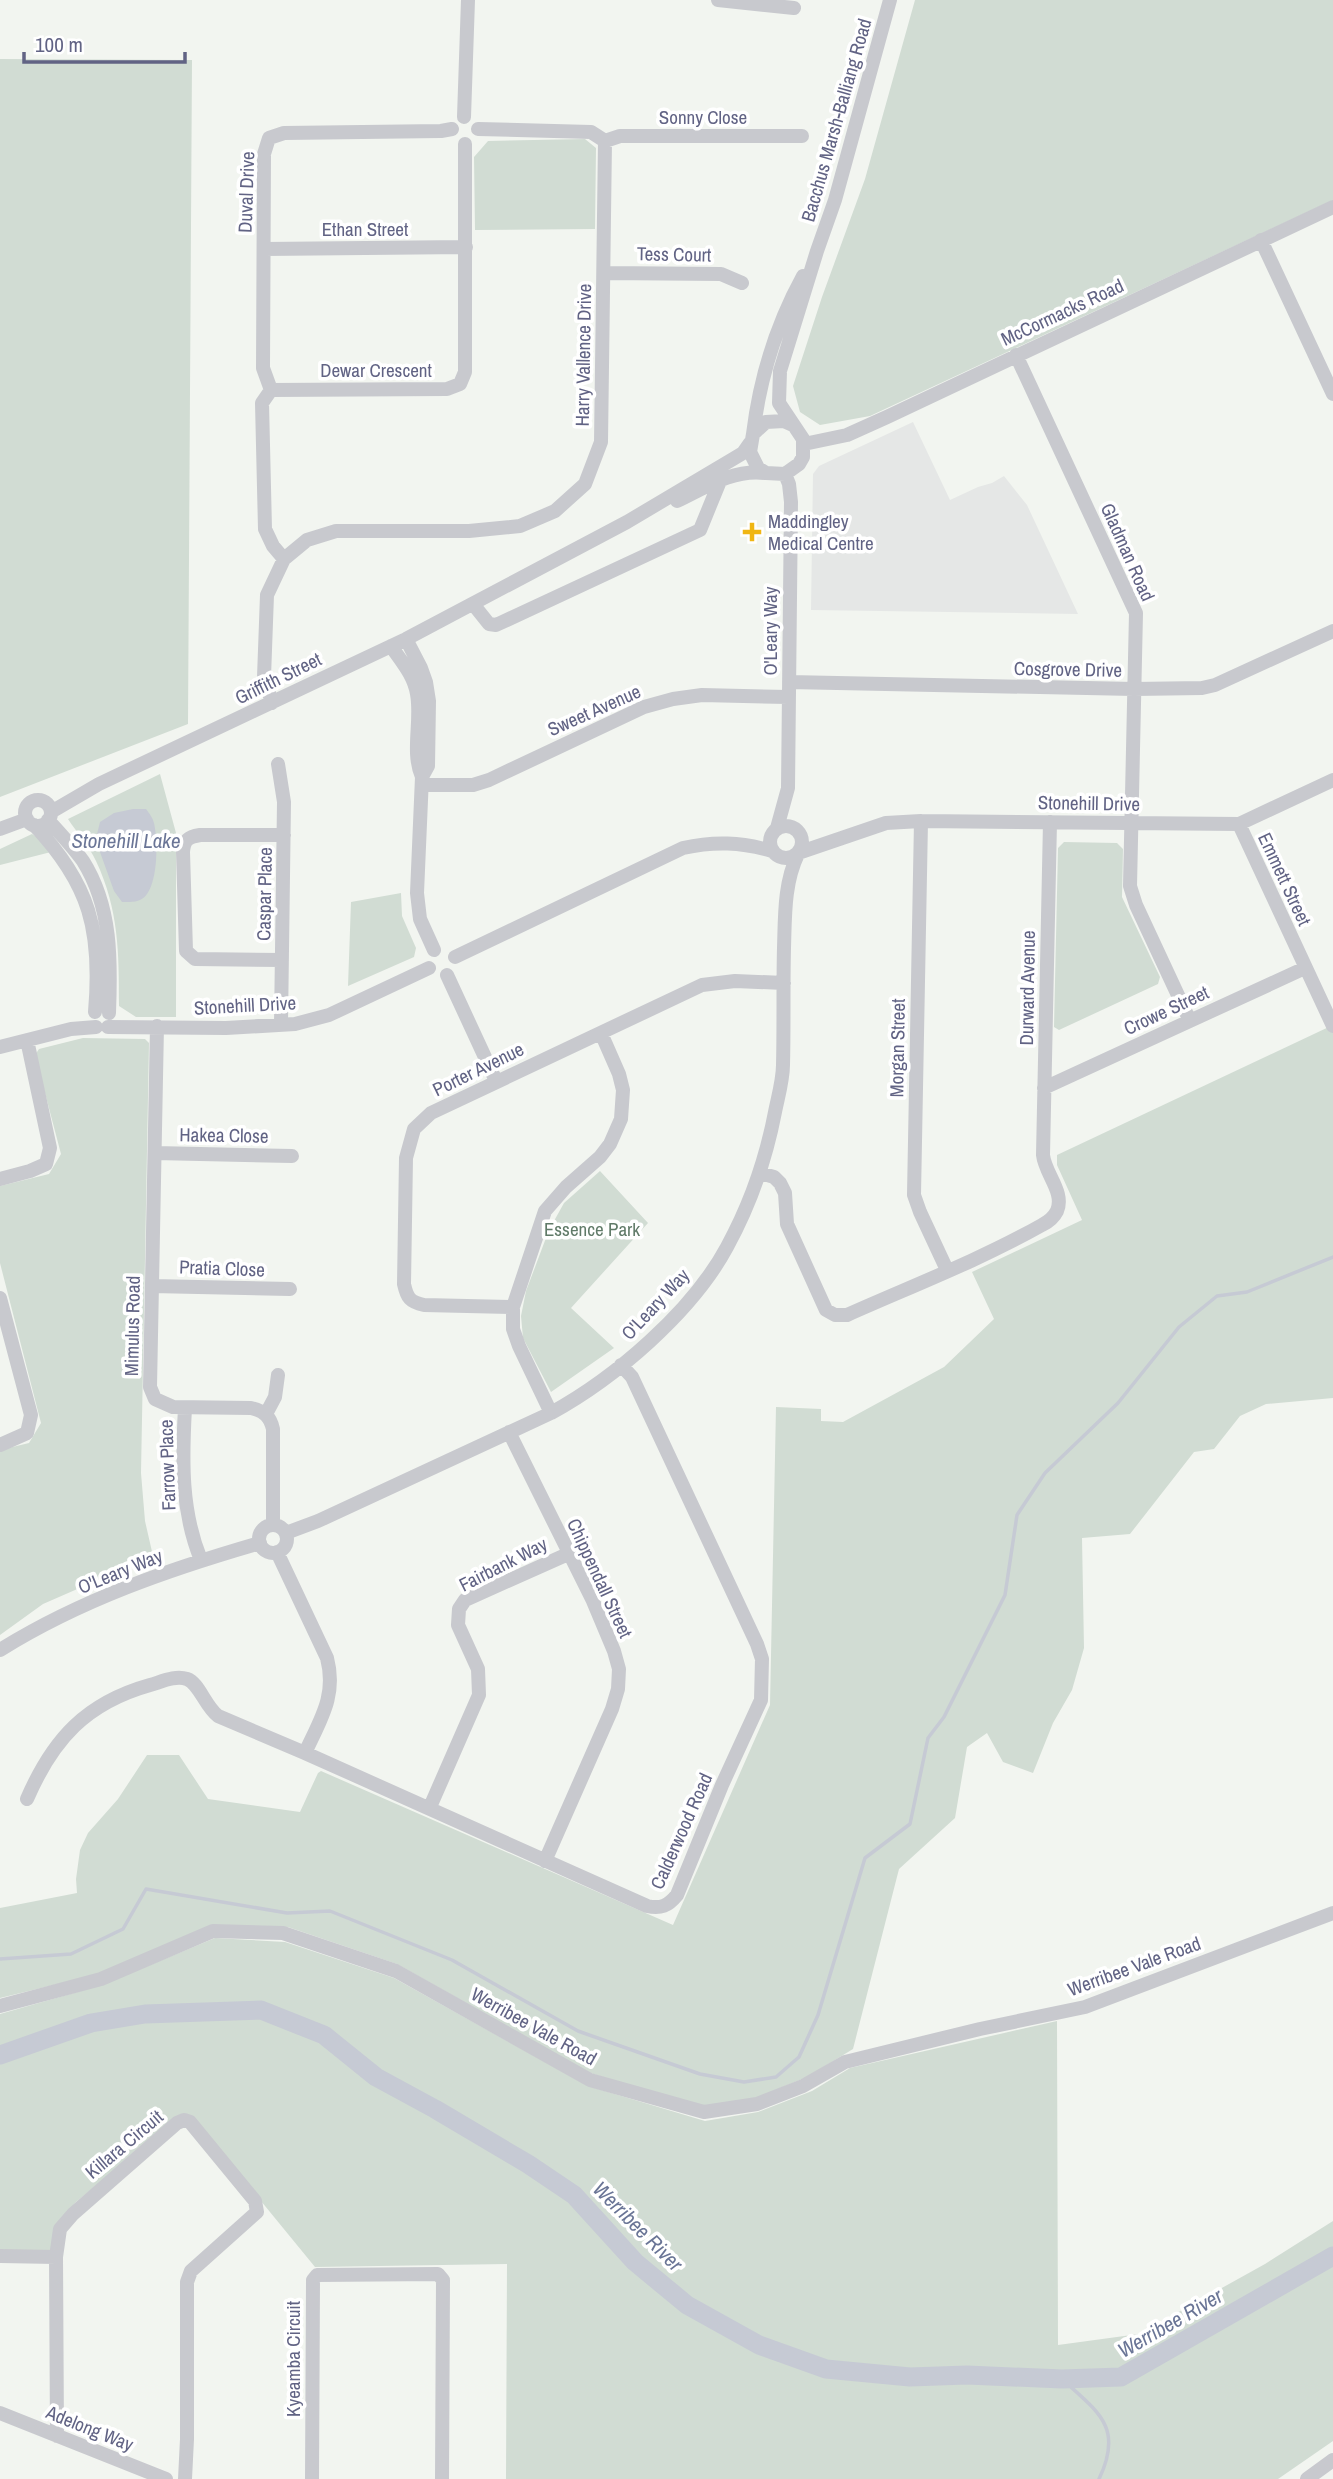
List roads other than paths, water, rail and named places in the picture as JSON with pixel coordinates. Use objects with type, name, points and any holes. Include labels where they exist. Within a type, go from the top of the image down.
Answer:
[{"type":"street","points":[[464,117],[468,0]]},
{"type":"street","points":[[718,0],[794,8]]},
{"type":"street","name":"Bacchus Marsh-Balliang Road","points":[[793,425],[779,403],[780,371],[835,200],[890,0]]},
{"type":"street","points":[[464,117],[473,120],[478,129],[475,139],[465,144],[454,138],[452,129],[456,120],[464,117]]},
{"type":"street","name":"Duval Drive","points":[[271,390],[263,368],[264,154],[269,138],[284,133],[452,129]]},
{"type":"street","points":[[478,129],[591,132],[605,141]]},
{"type":"street","name":"Sonny Close","points":[[605,141],[620,136],[802,136]]},
{"type":"street","name":"Harry Vallence Drive","points":[[278,700],[264,677],[267,595],[284,559],[307,540],[336,531],[469,531],[520,526],[555,510],[585,484],[601,442],[605,141]]},
{"type":"street","name":"Dewar Crescent","points":[[271,390],[447,389],[460,384],[465,372],[465,144]]},
{"type":"street","name":"McCormacks Road","points":[[804,444],[847,435],[1333,207]]},
{"type":"street","points":[[1261,240],[1333,394]]},
{"type":"street","name":"Ethan Street","points":[[264,249],[466,247]]},
{"type":"street","name":"Bacchus Marsh-Balliang Road","points":[[751,439],[759,388],[770,348],[785,308],[817,251]]},
{"type":"street","name":"Tess Court","points":[[604,273],[721,274],[743,283]]},
{"type":"street","points":[[1318,361],[1333,354]]},
{"type":"street","name":"Gladman Road","points":[[1016,355],[1136,612],[1130,886],[1132,896],[1190,1021]]},
{"type":"street","points":[[271,390],[262,402],[265,529],[272,546],[284,559]]},
{"type":"street","points":[[784,421],[799,431],[804,444],[803,457],[799,464],[785,474],[766,473],[753,461],[751,439],[766,422],[784,421]]},
{"type":"street","name":"Griffith Street","points":[[1,828],[38,815],[406,639],[627,522],[743,453],[751,439]]},
{"type":"street","name":"Griffith Street","points":[[627,522],[733,474],[750,471],[766,473]]},
{"type":"street","name":"O'Leary Way","points":[[785,474],[791,502],[788,788]]},
{"type":"street","points":[[473,604],[489,624],[496,625],[700,530],[720,481]]},
{"type":"street","name":"Cosgrove Drive","points":[[789,682],[1135,690],[1202,688],[1215,685],[1333,631]]},
{"type":"street","points":[[406,639],[424,675],[429,701],[428,766],[422,781],[417,893],[420,919],[434,950]]},
{"type":"street","points":[[391,646],[413,678],[417,692],[417,765],[422,781]]},
{"type":"street","name":"Sweet Avenue","points":[[422,781],[473,785],[489,780],[644,707],[674,699],[702,695],[788,697]]},
{"type":"street","name":"Caspar Place","points":[[278,765],[284,802],[281,1024]]},
{"type":"street","name":"Stonehill Drive","points":[[798,854],[886,823],[1239,824],[1333,780]]},
{"type":"street","points":[[785,904],[780,865],[770,841],[776,830],[788,788]]},
{"type":"street","points":[[785,904],[790,874],[803,842],[788,788]]},
{"type":"street","points":[[0,1047],[71,1030],[102,1019],[111,967],[109,936],[97,888],[83,861],[38,815]]},
{"type":"street","name":"Morgan Street","points":[[921,821],[914,1195],[919,1212],[947,1270]]},
{"type":"street","name":"Durward Avenue","points":[[947,1270],[1042,1225],[1056,1213],[1059,1202],[1057,1189],[1043,1155],[1050,822]]},
{"type":"street","name":"Emmett Street","points":[[1239,824],[1333,1026]]},
{"type":"street","points":[[732,842],[786,825],[822,839],[838,840]]},
{"type":"street","points":[[282,960],[195,959],[189,955],[186,951],[183,852],[188,838],[200,835],[284,835]]},
{"type":"street","points":[[454,957],[683,848],[708,842],[732,842],[773,851],[778,856],[788,858],[798,854]]},
{"type":"street","name":"O'Leary Way","points":[[286,1533],[318,1521],[551,1413],[581,1396],[621,1365],[691,1300],[727,1248],[760,1173],[770,1141],[783,1069],[785,904]]},
{"type":"street","points":[[448,949],[454,957],[454,967],[447,975],[436,975],[429,968],[427,960],[434,950],[448,949]]},
{"type":"street","name":"Stonehill Drive","points":[[102,1019],[136,1026],[226,1028],[295,1024],[328,1015],[429,968]]},
{"type":"street","name":"Crowe Street","points":[[1044,1088],[1305,968]]},
{"type":"street","points":[[447,975],[496,1082]]},
{"type":"street","name":"Porter Avenue","points":[[513,1307],[424,1305],[412,1302],[407,1297],[404,1284],[406,1158],[414,1129],[431,1113],[702,985],[735,981],[783,983]]},
{"type":"street","name":"Mimulus Road","points":[[157,1026],[152,1394],[155,1399],[168,1406],[251,1408],[265,1414]]},
{"type":"street","points":[[551,1413],[519,1346],[513,1329],[513,1307],[545,1211],[566,1187],[600,1157],[610,1144],[621,1119],[623,1090],[601,1033]]},
{"type":"street","points":[[0,1179],[46,1164],[50,1148],[27,1040]]},
{"type":"street","name":"Hakea Close","points":[[155,1153],[292,1156]]},
{"type":"street","points":[[760,1173],[774,1177],[780,1183],[785,1194],[787,1224],[826,1310],[835,1315],[847,1315],[947,1270]]},
{"type":"street","name":"Pratia Close","points":[[152,1286],[290,1289]]},
{"type":"street","points":[[0,1445],[27,1433],[31,1415],[1,1306]]},
{"type":"street","name":"Calderwood Road","points":[[27,1799],[48,1756],[75,1725],[100,1705],[127,1691],[175,1678],[187,1679],[198,1688],[209,1709],[218,1716],[430,1807],[647,1906],[655,1908],[670,1904],[677,1895],[722,1785],[761,1700],[762,1659],[632,1377],[621,1365]]},
{"type":"street","points":[[273,1525],[273,1429],[265,1414],[275,1398],[278,1375]]},
{"type":"street","name":"Farrow Place","points":[[185,1408],[184,1485],[188,1526],[201,1560]]},
{"type":"street","name":"Chippendall Street","points":[[509,1432],[593,1601],[619,1670],[618,1689],[604,1729],[545,1861]]},
{"type":"street","points":[[273,1525],[286,1533],[286,1543],[277,1552],[266,1551],[260,1543],[261,1532],[273,1525]]},
{"type":"street","name":"O'Leary Way","points":[[0,1650],[56,1618],[201,1560],[260,1543]]},
{"type":"street","points":[[277,1552],[331,1672],[331,1691],[327,1704],[305,1753]]},
{"type":"street","name":"Fairbank Way","points":[[430,1807],[479,1695],[478,1669],[458,1625],[459,1609],[465,1600],[568,1553]]},
{"type":"street","name":"Werribee Vale Road","points":[[0,2006],[101,1979],[213,1931],[283,1933],[396,1971],[590,2080],[704,2112],[757,2104],[803,2086],[845,2062],[1085,2007],[1333,1913]]},
{"type":"street","name":"Killara Circuit","points":[[57,2435],[57,2257],[60,2229],[81,2206],[177,2123],[184,2120],[190,2122],[255,2200],[257,2212],[191,2271],[187,2282],[185,2479]]},
{"type":"street","points":[[0,2256],[57,2257]]},
{"type":"street","name":"Kyeamba Circuit","points":[[312,2479],[313,2280],[317,2275],[438,2274],[443,2280],[442,2479]]},
{"type":"street","name":"Adelong Way","points":[[0,2413],[166,2479]]},
{"type":"street","points":[[1307,2479],[1333,2460]]},
{"type":"water","name":"Stonehill Lake","points":[[146,809],[153,821],[156,840],[155,870],[151,887],[145,897],[122,902],[114,891],[96,838],[100,822],[114,813]]},
{"type":"waterway","points":[[0,1959],[71,1954],[123,1929],[146,1889],[287,1913],[330,1911],[452,1960],[578,2031],[700,2074],[744,2082],[776,2077],[799,2057],[818,2015],[865,1858],[910,1824],[928,1738],[944,1717],[1005,1595],[1017,1515],[1045,1473],[1118,1403],[1179,1327],[1217,1296],[1247,1292],[1333,1257]]},
{"type":"waterway","name":"Werribee River","points":[[0,2055],[91,2023],[145,2014],[261,2010],[324,2035],[376,2077],[528,2164],[574,2195],[635,2262],[687,2305],[759,2345],[826,2369],[910,2377],[1121,2377],[1333,2256]]},
{"type":"waterway","points":[[1062,2379],[1096,2411],[1108,2433],[1109,2446],[1099,2479]]},
{"type":"place","name":"Maddingley Medical Centre","points":[[752,532]]},
{"type":"park label","name":"Essence Park","points":[[592,1229]]}]
